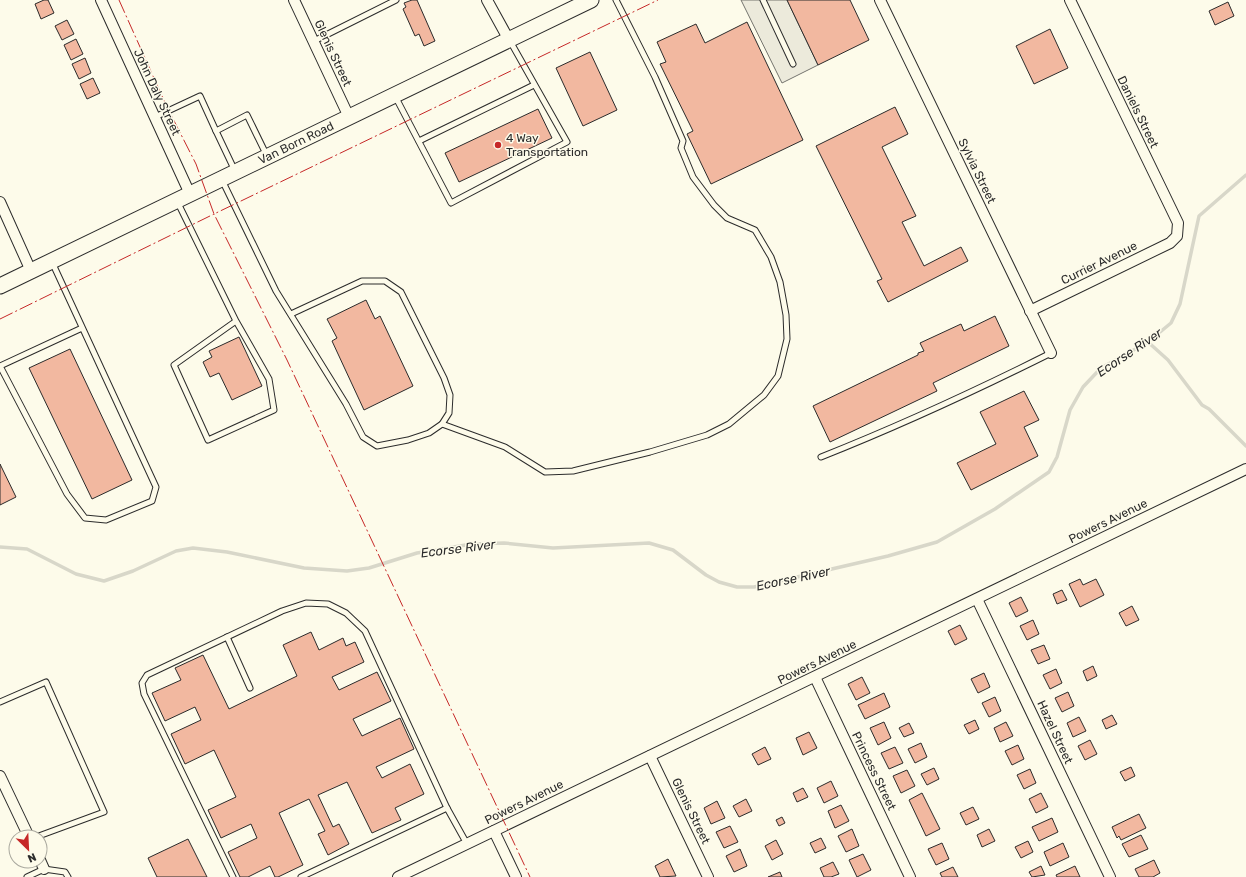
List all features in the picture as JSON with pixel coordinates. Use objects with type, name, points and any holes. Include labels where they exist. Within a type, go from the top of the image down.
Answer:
[{"type":"main road","name":"Van Born Road","points":[[0,286],[591,0]]},
{"type":"street","name":"John Daly Street","points":[[101,0],[155,118],[184,197]]},
{"type":"street","name":"Glenis Street","points":[[294,0],[348,117]]},
{"type":"street","points":[[487,0],[509,40]]},
{"type":"street","name":"Sylvia Street","points":[[880,0],[1051,353]]},
{"type":"street","name":"Daniels Street","points":[[1070,0],[1178,223],[1177,236]]},
{"type":"street","points":[[0,202],[31,271]]},
{"type":"street","name":"Currier Avenue","points":[[1030,311],[1170,243],[1177,236]]},
{"type":"street","name":"Powers Avenue","points":[[398,877],[1246,469]]},
{"type":"street","name":"Hazel Street","points":[[977,599],[1110,877]]},
{"type":"street","name":"Princess Street","points":[[815,677],[910,877]]},
{"type":"street","name":"Glenis Street","points":[[650,756],[708,877]]},
{"type":"street","points":[[0,776],[25,829]]},
{"type":"street","points":[[494,831],[516,877]]},
{"type":"lane","points":[[314,41],[396,0]]},
{"type":"lane","points":[[442,424],[504,447],[545,472],[574,471],[650,452],[707,435],[729,424],[751,407],[764,395],[778,376],[787,339],[787,323],[780,282],[771,256],[756,230],[727,218],[714,206],[693,177],[681,148],[683,141],[680,134],[655,77],[616,0]]},
{"type":"lane","points":[[763,0],[793,64]]},
{"type":"lane","points":[[394,95],[451,203],[567,142],[509,40]]},
{"type":"lane","points":[[419,141],[534,85]]},
{"type":"lane","points":[[155,118],[200,96],[236,172]]},
{"type":"lane","points":[[216,131],[247,115],[267,157]]},
{"type":"lane","points":[[222,179],[276,291],[346,404],[363,437],[377,446],[408,440],[429,433],[442,424],[449,413],[450,395],[444,378],[401,292],[385,281],[362,281],[291,314]]},
{"type":"lane","points":[[184,197],[236,321],[269,379],[274,410],[208,440],[174,365],[236,321]]},
{"type":"lane","points":[[52,261],[156,487],[152,501],[106,520],[86,518],[67,494],[0,366],[82,328]]},
{"type":"lane","points":[[821,457],[883,432],[983,387],[1051,353]]},
{"type":"lane","points":[[233,877],[144,694],[142,683],[147,675],[282,611],[306,603],[328,604],[346,613],[365,631],[447,808],[467,844]]},
{"type":"lane","points":[[227,637],[250,688]]},
{"type":"lane","points":[[0,702],[46,682],[104,812],[48,833]]},
{"type":"lane","points":[[301,877],[447,808]]},
{"type":"lane","points":[[48,866],[65,872],[68,877]]},
{"type":"lane","points":[[28,877],[37,869]]},
{"type":"shaded area","points":[[741,0],[787,0],[818,65],[782,83]]},
{"type":"building","points":[[48,0],[54,13],[41,19],[35,4]]},
{"type":"building","points":[[417,0],[435,41],[424,46],[419,34],[415,36],[403,9],[406,7],[404,3]]},
{"type":"building","points":[[787,0],[850,0],[869,40],[818,65]]},
{"type":"building","points":[[1228,2],[1234,16],[1215,25],[1209,11]]},
{"type":"building","points":[[67,20],[74,34],[62,40],[55,26]]},
{"type":"building","points":[[747,22],[803,140],[711,184],[687,134],[693,131],[660,64],[666,62],[657,42],[696,24],[705,43]]},
{"type":"building","points":[[1050,29],[1068,68],[1034,84],[1016,46]]},
{"type":"building","points":[[76,39],[83,54],[71,60],[64,45]]},
{"type":"building","points":[[590,52],[617,110],[583,126],[556,68]]},
{"type":"building","points":[[85,58],[91,73],[79,79],[72,64]]},
{"type":"building","points":[[93,78],[100,93],[87,99],[80,84]]},
{"type":"building","points":[[895,107],[908,134],[882,147],[916,216],[902,222],[924,266],[961,247],[968,261],[888,302],[877,281],[882,279],[816,146]]},
{"type":"building","name":"4 Way Transportation","points":[[538,109],[552,138],[459,182],[445,153]]},
{"type":"building","points":[[366,300],[375,319],[380,316],[413,386],[364,410],[332,341],[337,338],[327,319]]},
{"type":"building","points":[[995,316],[1009,346],[933,383],[937,391],[830,442],[813,406],[918,355],[918,353],[924,351],[920,343],[961,324],[964,331]]},
{"type":"building","points":[[239,337],[262,386],[232,400],[219,373],[210,377],[203,362],[212,357],[209,351]]},
{"type":"building","points":[[70,349],[132,480],[92,499],[29,368]]},
{"type":"building","points":[[1024,391],[1039,420],[1024,427],[1038,456],[971,490],[957,463],[996,444],[980,412]]},
{"type":"building","points":[[0,464],[16,497],[0,505]]},
{"type":"building","points":[[1080,579],[1083,585],[1096,579],[1104,595],[1080,607],[1069,584]]},
{"type":"building","points":[[1062,590],[1067,600],[1057,604],[1053,594]]},
{"type":"building","points":[[1021,597],[1028,611],[1016,617],[1009,603]]},
{"type":"building","points":[[1132,606],[1139,620],[1126,626],[1119,613]]},
{"type":"building","points":[[1033,620],[1039,634],[1027,640],[1020,626]]},
{"type":"building","points":[[960,625],[967,639],[955,645],[948,631]]},
{"type":"building","points":[[311,632],[319,650],[343,638],[346,646],[355,642],[364,662],[332,677],[339,690],[377,672],[391,701],[353,719],[362,736],[400,718],[414,749],[376,767],[382,778],[410,764],[424,794],[395,808],[401,820],[372,833],[347,782],[318,795],[333,827],[339,824],[349,844],[328,855],[318,834],[325,831],[309,799],[279,813],[303,865],[278,877],[275,877],[270,866],[248,877],[240,877],[228,852],[257,838],[251,824],[221,838],[208,810],[236,797],[214,750],[185,764],[171,734],[201,720],[195,707],[165,721],[152,693],[181,680],[175,668],[203,655],[229,709],[297,676],[283,645]]},
{"type":"building","points":[[1044,645],[1050,659],[1038,664],[1031,650]]},
{"type":"building","points":[[1093,666],[1097,676],[1087,681],[1083,671]]},
{"type":"building","points":[[1056,669],[1062,683],[1050,689],[1043,675]]},
{"type":"building","points":[[984,673],[990,687],[978,693],[971,679]]},
{"type":"building","points":[[862,677],[870,693],[856,700],[848,684]]},
{"type":"building","points":[[1068,692],[1074,706],[1062,712],[1055,698]]},
{"type":"building","points":[[884,693],[890,707],[865,719],[858,705]]},
{"type":"building","points":[[995,697],[1001,711],[989,717],[982,703]]},
{"type":"building","points":[[1112,715],[1117,724],[1106,729],[1102,720]]},
{"type":"building","points":[[1079,717],[1086,731],[1073,737],[1067,723]]},
{"type":"building","points":[[975,720],[979,729],[969,734],[964,725]]},
{"type":"building","points":[[884,722],[891,738],[878,745],[870,728]]},
{"type":"building","points":[[1006,722],[1013,736],[1000,742],[994,728]]},
{"type":"building","points":[[909,723],[914,733],[904,737],[899,728]]},
{"type":"building","points":[[809,732],[817,748],[803,755],[796,738]]},
{"type":"building","points":[[1090,740],[1097,754],[1085,760],[1078,746]]},
{"type":"building","points":[[921,743],[927,757],[915,763],[908,749]]},
{"type":"building","points":[[1018,745],[1024,759],[1012,765],[1005,751]]},
{"type":"building","points":[[765,747],[771,759],[758,765],[752,754]]},
{"type":"building","points":[[895,747],[903,763],[889,769],[881,753]]},
{"type":"building","points":[[1131,767],[1135,776],[1125,781],[1120,772]]},
{"type":"building","points":[[934,768],[939,779],[927,785],[921,774]]},
{"type":"building","points":[[1030,769],[1036,783],[1024,789],[1017,775]]},
{"type":"building","points":[[907,770],[915,786],[901,793],[893,776]]},
{"type":"building","points":[[831,781],[838,796],[824,803],[817,788]]},
{"type":"building","points":[[803,788],[808,797],[797,802],[793,793]]},
{"type":"building","points":[[922,793],[940,829],[926,836],[909,800]]},
{"type":"building","points":[[1041,793],[1048,807],[1036,813],[1029,799]]},
{"type":"building","points":[[746,799],[752,811],[739,817],[733,806]]},
{"type":"building","points":[[717,801],[725,818],[711,824],[704,808]]},
{"type":"building","points":[[841,805],[849,821],[835,828],[828,811]]},
{"type":"building","points":[[973,807],[979,819],[966,825],[960,813]]},
{"type":"building","points":[[1139,814],[1146,828],[1121,840],[1119,836],[1117,838],[1112,827]]},
{"type":"building","points":[[782,817],[785,823],[779,826],[776,820]]},
{"type":"building","points":[[1052,818],[1058,832],[1039,841],[1032,827]]},
{"type":"building","points":[[730,826],[738,842],[724,848],[716,832]]},
{"type":"building","points":[[852,829],[859,846],[846,852],[838,836]]},
{"type":"building","points":[[989,829],[995,841],[982,847],[977,835]]},
{"type":"building","points":[[1141,835],[1148,849],[1129,857],[1122,844]]},
{"type":"building","points":[[821,838],[826,848],[815,853],[810,843]]},
{"type":"building","points":[[188,839],[207,877],[157,877],[148,858]]},
{"type":"building","points":[[776,840],[783,854],[772,860],[765,846]]},
{"type":"building","points":[[1028,841],[1033,852],[1021,858],[1015,847]]},
{"type":"building","points":[[942,843],[949,859],[936,865],[928,849]]},
{"type":"building","points":[[1063,843],[1069,857],[1050,866],[1044,852]]},
{"type":"building","points":[[740,849],[747,866],[734,872],[726,856]]},
{"type":"building","points":[[863,854],[871,870],[857,877],[849,860]]},
{"type":"building","points":[[668,859],[676,876],[660,877],[655,866]]},
{"type":"building","points":[[1154,860],[1160,873],[1153,877],[1139,877],[1135,869]]},
{"type":"building","points":[[833,862],[839,874],[831,877],[824,877],[820,868]]},
{"type":"building","points":[[1041,866],[1045,875],[1032,877],[1029,872]]},
{"type":"building","points":[[1075,866],[1080,877],[1057,877],[1056,875]]},
{"type":"building","points":[[953,867],[958,877],[942,877],[940,873]]},
{"type":"building","points":[[780,872],[782,877],[768,877]]},
{"type":"waterway","name":"Ecorse River","points":[[0,547],[27,549],[76,574],[104,581],[133,571],[176,551],[193,548],[227,552],[304,568],[347,571],[369,568],[417,553],[472,544],[504,543],[553,548],[649,543],[673,550],[706,575],[719,582],[737,587],[754,587],[888,556],[937,542],[995,509],[1049,472],[1057,457],[1070,410],[1083,387],[1101,368],[1148,342],[1171,323],[1180,304],[1199,216],[1246,175]]},
{"type":"waterway","points":[[1148,342],[1168,360],[1202,405],[1209,409],[1246,446]]},
{"type":"power","points":[[119,0],[166,105],[196,164],[214,214],[658,0]]},
{"type":"power","points":[[0,319],[214,214],[287,360],[530,877]]},
{"type":"place","name":"4 Way Transportation","points":[[498,145]]}]
